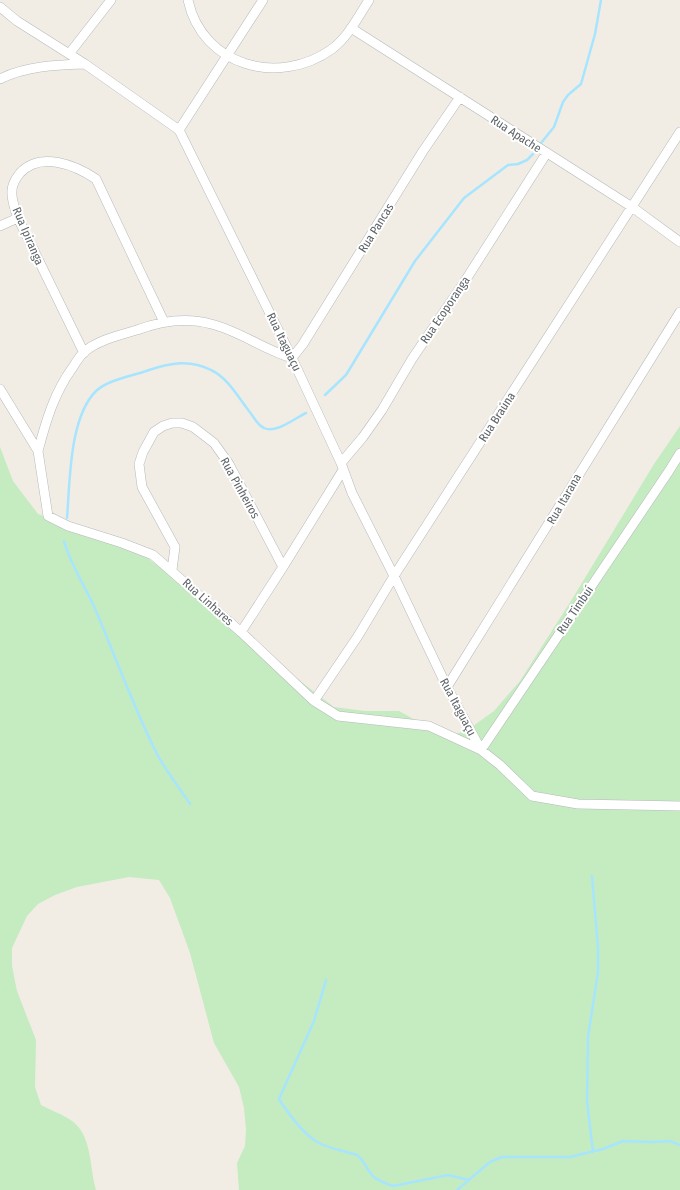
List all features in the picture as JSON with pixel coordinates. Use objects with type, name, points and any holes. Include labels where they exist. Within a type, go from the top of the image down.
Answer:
[{"type":"street","points":[[69,54],[111,0]]},
{"type":"street","points":[[188,0],[190,10],[200,31],[211,44],[226,56],[248,65],[272,68],[292,67],[312,60],[333,48],[351,28],[369,0]]},
{"type":"street","points":[[179,130],[263,0]]},
{"type":"street","name":"Rua Itaguaçu","points":[[0,7],[17,21],[85,64],[179,130],[292,358],[352,493],[447,687],[481,750]]},
{"type":"street","name":"Rua Apache","points":[[351,28],[546,154],[632,207],[680,242]]},
{"type":"street","points":[[0,79],[39,67],[85,64]]},
{"type":"street","name":"Rua Pancas","points":[[292,358],[303,344],[423,151],[460,97]]},
{"type":"street","name":"Rua Braúna","points":[[314,701],[358,636],[394,576],[680,132]]},
{"type":"street","name":"Rua Ecoporanga","points":[[242,632],[284,567],[342,467],[382,410],[412,359],[466,281],[546,154]]},
{"type":"street","name":"Rua Ipiranga","points":[[84,352],[18,218],[12,190],[16,178],[25,169],[41,163],[56,162],[84,171],[96,179],[164,322]]},
{"type":"street","points":[[0,226],[18,218]]},
{"type":"street","name":"Rua Itarana","points":[[447,687],[680,312]]},
{"type":"street","points":[[38,451],[55,395],[66,376],[84,352],[114,337],[164,322],[198,321],[235,332],[280,355],[292,358]]},
{"type":"street","name":"Rua Linhares","points":[[0,389],[38,451],[48,516],[68,526],[154,555],[242,632],[314,701],[338,716],[429,726],[481,750]]},
{"type":"street","name":"Rua Pinheiros","points":[[172,570],[175,547],[142,487],[139,464],[154,432],[172,423],[182,423],[193,427],[214,443],[229,464],[284,567]]},
{"type":"street","name":"Rua Timbuí","points":[[481,750],[680,453]]},
{"type":"street","points":[[481,750],[500,765],[532,796],[578,804],[680,806]]},
{"type":"green space","points":[[680,426],[680,1190],[239,1190],[237,1163],[245,1146],[246,1130],[244,1108],[239,1087],[214,1043],[190,953],[170,898],[159,880],[129,877],[77,887],[38,904],[27,916],[12,948],[12,966],[17,991],[36,1040],[35,1087],[41,1105],[77,1125],[89,1151],[96,1190],[0,1190],[0,447],[13,481],[38,514],[69,525],[119,537],[251,635],[287,671],[334,707],[365,711],[399,711],[430,728],[451,735],[466,731],[494,711],[520,681],[654,464]]},
{"type":"waterway","points":[[541,143],[554,127],[563,102],[581,84],[595,34],[601,0]]},
{"type":"waterway","points":[[325,395],[346,375],[415,261],[464,198],[508,165],[518,164],[527,160],[533,154]]},
{"type":"waterway","points":[[67,518],[70,469],[80,417],[96,391],[121,378],[180,363],[195,364],[211,370],[223,378],[257,423],[264,428],[274,429],[280,427],[306,413]]},
{"type":"waterway","points":[[64,541],[156,752],[190,804]]},
{"type":"waterway","points":[[592,876],[598,972],[588,1037],[587,1101],[593,1152]]},
{"type":"waterway","points":[[326,980],[314,1021],[279,1099],[287,1111],[313,1139],[328,1147],[357,1155],[374,1177],[393,1186],[448,1175],[469,1180]]},
{"type":"waterway","points":[[457,1190],[490,1162],[502,1157],[570,1157],[603,1149],[623,1141],[670,1141],[680,1145]]}]
